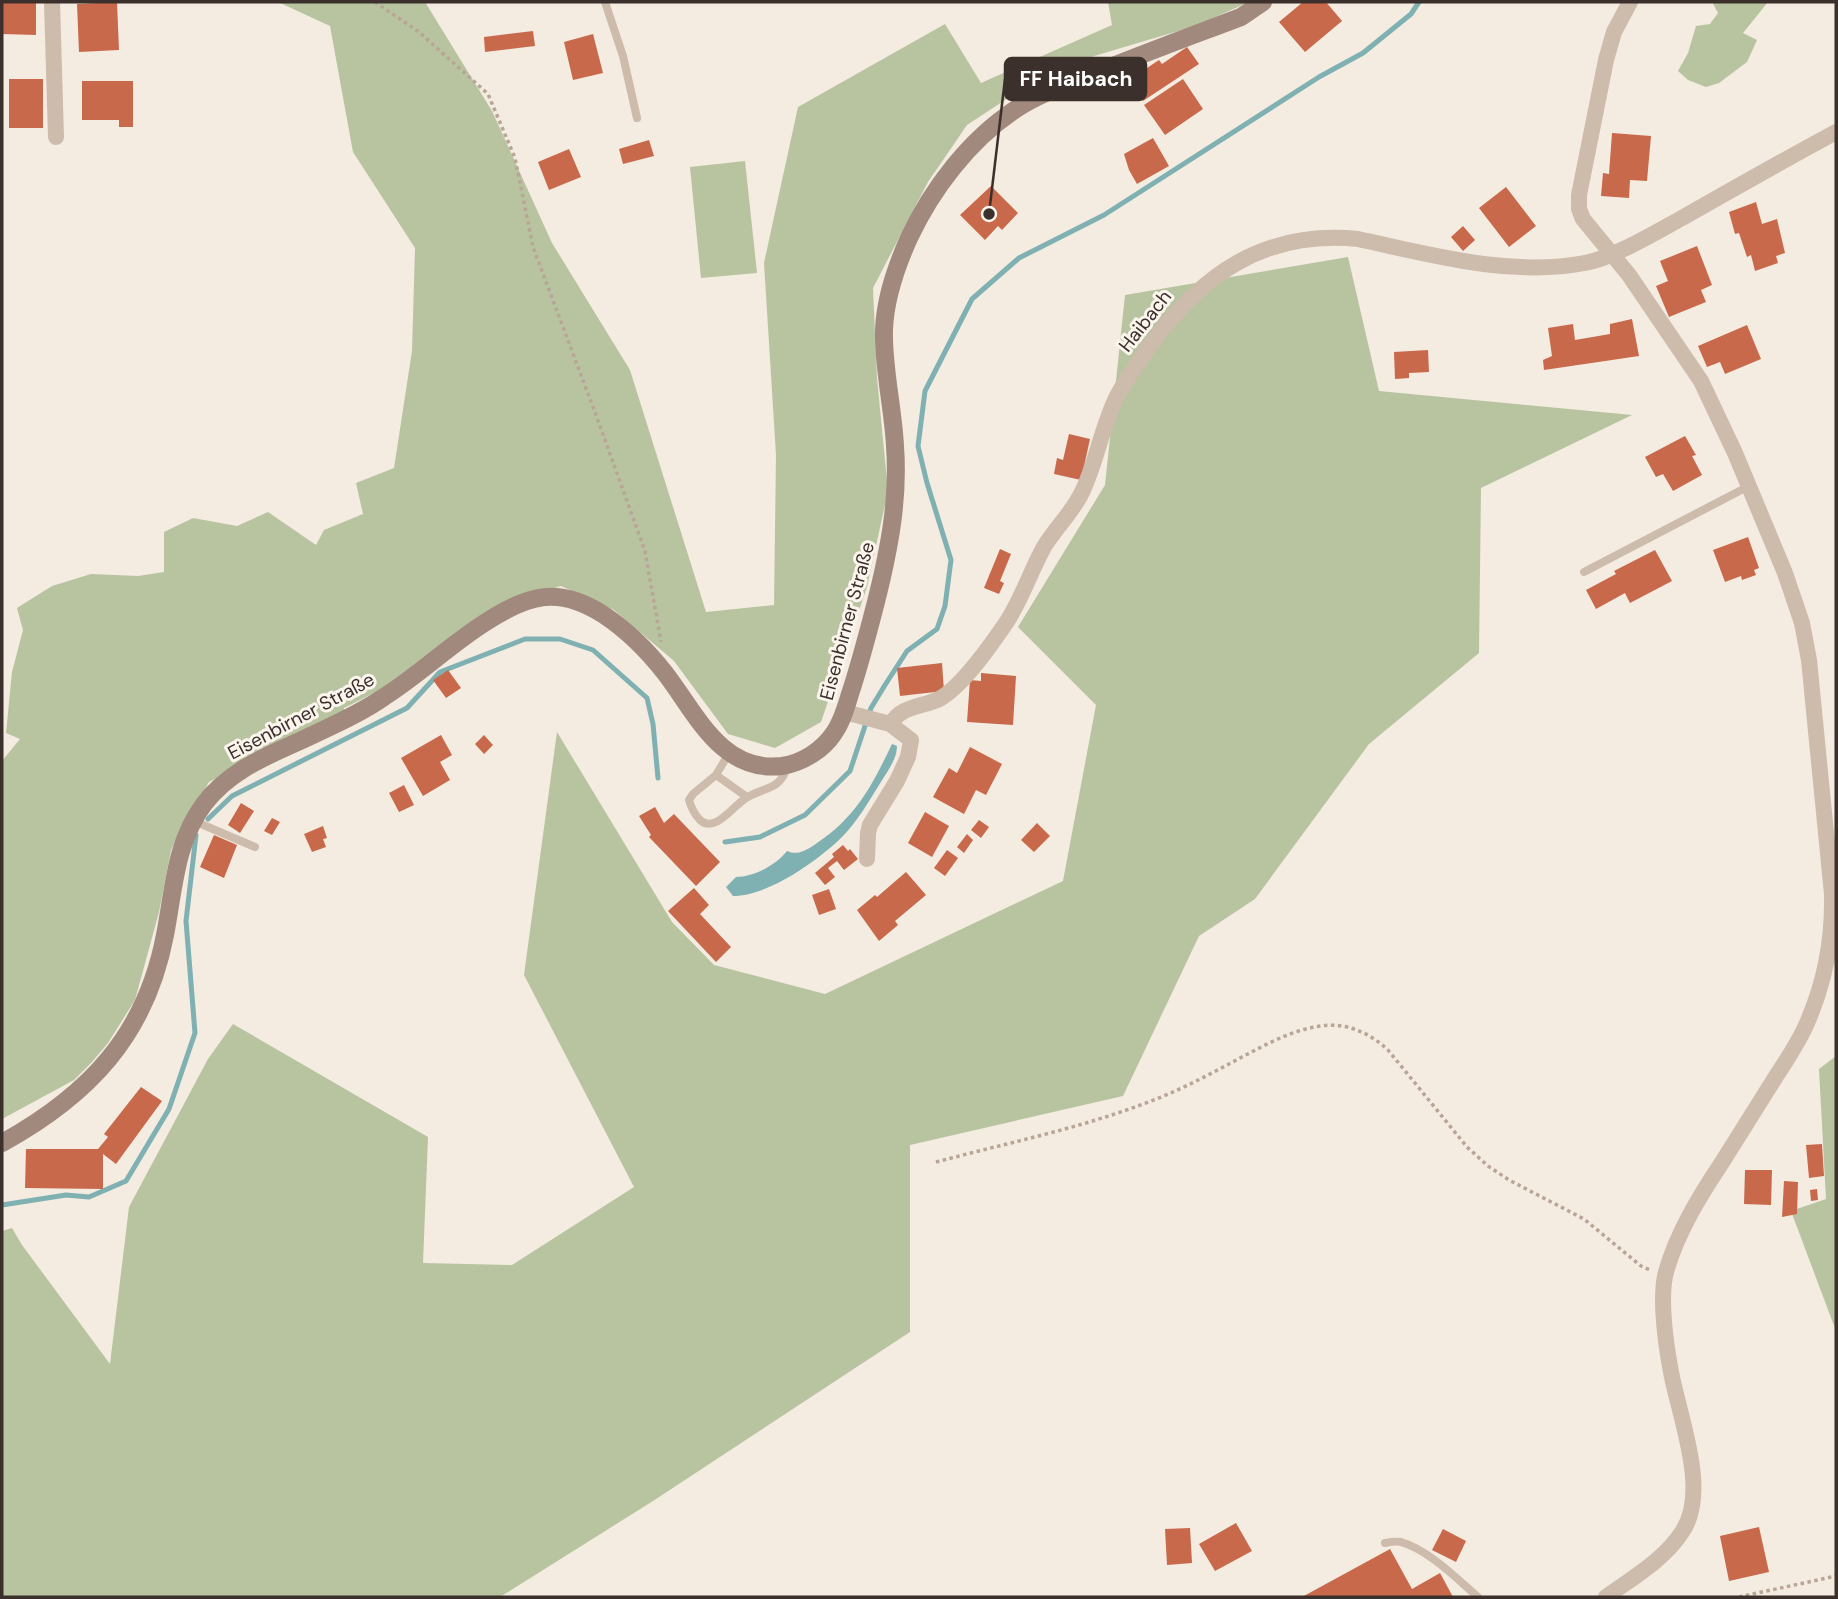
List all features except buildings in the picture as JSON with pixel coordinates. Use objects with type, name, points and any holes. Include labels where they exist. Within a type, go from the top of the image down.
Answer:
[{"type":"main road","name":"Eisenbirner Straße","points":[[3,1141],[33,1126],[87,1083],[112,1056],[130,1030],[156,973],[180,849],[205,803],[236,773],[353,716],[388,695],[470,632],[523,602],[550,596],[569,598],[588,605],[614,621],[641,644],[714,740],[729,753],[754,765],[788,765],[806,758],[820,748],[835,733],[845,712],[858,673],[887,556],[895,507],[895,441],[883,335],[885,309],[905,247],[934,193],[959,160],[986,132],[1019,107],[1052,90],[1241,17],[1263,2]]},
{"type":"street","points":[[52,2],[55,137]]},
{"type":"street","points":[[1606,1597],[1669,1548],[1684,1531],[1691,1512],[1694,1492],[1693,1467],[1671,1372],[1664,1306],[1665,1275],[1675,1246],[1703,1192],[1807,1024],[1828,955],[1832,924],[1832,894],[1811,673],[1802,623],[1785,573],[1701,381],[1629,275],[1583,219],[1579,209],[1579,195],[1606,60],[1614,32],[1630,2]]},
{"type":"street","name":"Haibach","points":[[885,723],[900,713],[944,696],[992,643],[1019,602],[1044,548],[1082,493],[1107,421],[1129,375],[1180,308],[1212,278],[1276,246],[1338,237],[1484,264],[1512,266],[1588,263],[1613,254],[1661,229],[1836,132]]},
{"type":"street","points":[[845,712],[885,723],[911,740],[908,757],[897,781],[870,825],[867,859]]},
{"type":"lane","points":[[605,2],[623,56],[636,118]]},
{"type":"lane","points":[[1584,572],[1749,486]]},
{"type":"lane","points":[[729,753],[716,775],[693,794],[690,800],[692,809],[701,821],[707,824],[725,816],[747,797],[779,783],[788,765]]},
{"type":"lane","points":[[716,775],[747,797]]},
{"type":"lane","points":[[194,821],[255,847]]},
{"type":"lane","points":[[1385,1543],[1399,1541],[1412,1547],[1434,1560],[1478,1597]]},
{"type":"path","points":[[375,2],[419,32],[488,94],[515,158],[533,247],[645,551],[662,642]]},
{"type":"path","points":[[936,1162],[1118,1113],[1185,1087],[1276,1039],[1301,1030],[1342,1026],[1361,1031],[1388,1050],[1467,1147],[1488,1166],[1509,1180],[1584,1219],[1641,1266],[1665,1275]]},
{"type":"path","points":[[1739,1597],[1836,1576]]},
{"type":"green space","points":[[278,2],[425,2],[492,111],[552,243],[630,370],[706,612],[774,605],[776,455],[764,263],[798,107],[945,24],[981,83],[1112,25],[1108,2],[1249,2],[1195,26],[1054,68],[967,125],[928,182],[873,288],[877,378],[888,491],[867,587],[821,722],[775,748],[728,734],[674,661],[614,610],[561,586],[500,605],[402,679],[344,708],[344,716],[261,754],[209,782],[171,850],[159,912],[135,1000],[108,1043],[74,1080],[2,1119],[2,761],[20,739],[6,733],[12,672],[23,630],[17,608],[52,586],[91,574],[138,576],[164,572],[164,532],[193,518],[237,526],[268,512],[316,545],[324,530],[363,514],[356,483],[394,468],[412,351],[415,248],[353,152],[330,26]]},
{"type":"green space","points":[[1712,2],[1768,2],[1743,33],[1757,40],[1747,62],[1719,83],[1706,87],[1688,80],[1678,71],[1688,53],[1696,26],[1710,24],[1718,13]]},
{"type":"green space","points":[[745,161],[757,273],[701,278],[690,167]]},
{"type":"green space","points":[[1348,257],[1379,391],[1632,415],[1481,488],[1479,653],[1369,744],[1255,899],[1199,936],[1123,1096],[910,1145],[910,1332],[653,1501],[500,1597],[2,1597],[2,1231],[12,1228],[110,1364],[129,1207],[208,1059],[233,1024],[428,1137],[423,1263],[512,1265],[634,1187],[524,975],[557,732],[672,922],[714,965],[825,994],[1063,881],[1096,705],[1018,627],[1105,485],[1125,295]]},
{"type":"green space","points":[[1836,1056],[1836,1331],[1791,1211],[1826,1199],[1819,1069]]},
{"type":"water","points":[[892,744],[897,746],[891,766],[862,813],[841,838],[791,876],[761,890],[733,896],[726,887],[736,877],[764,869],[787,851],[799,853],[806,850],[831,833],[862,800]]},
{"type":"waterway","points":[[725,842],[760,837],[805,815],[850,771],[871,708],[885,685],[907,651],[937,629],[945,606],[951,560],[918,446],[925,391],[972,299],[1019,258],[1104,215],[1319,77],[1363,53],[1411,14],[1419,2]]},
{"type":"waterway","points":[[208,819],[232,796],[407,708],[440,672],[525,639],[560,639],[593,650],[647,698],[653,724],[658,778]]},
{"type":"waterway","points":[[2,1205],[66,1195],[89,1197],[126,1181],[169,1109],[195,1033],[186,921],[196,835]]},
{"type":"place","name":"FF Haibach","points":[[989,214]]}]
